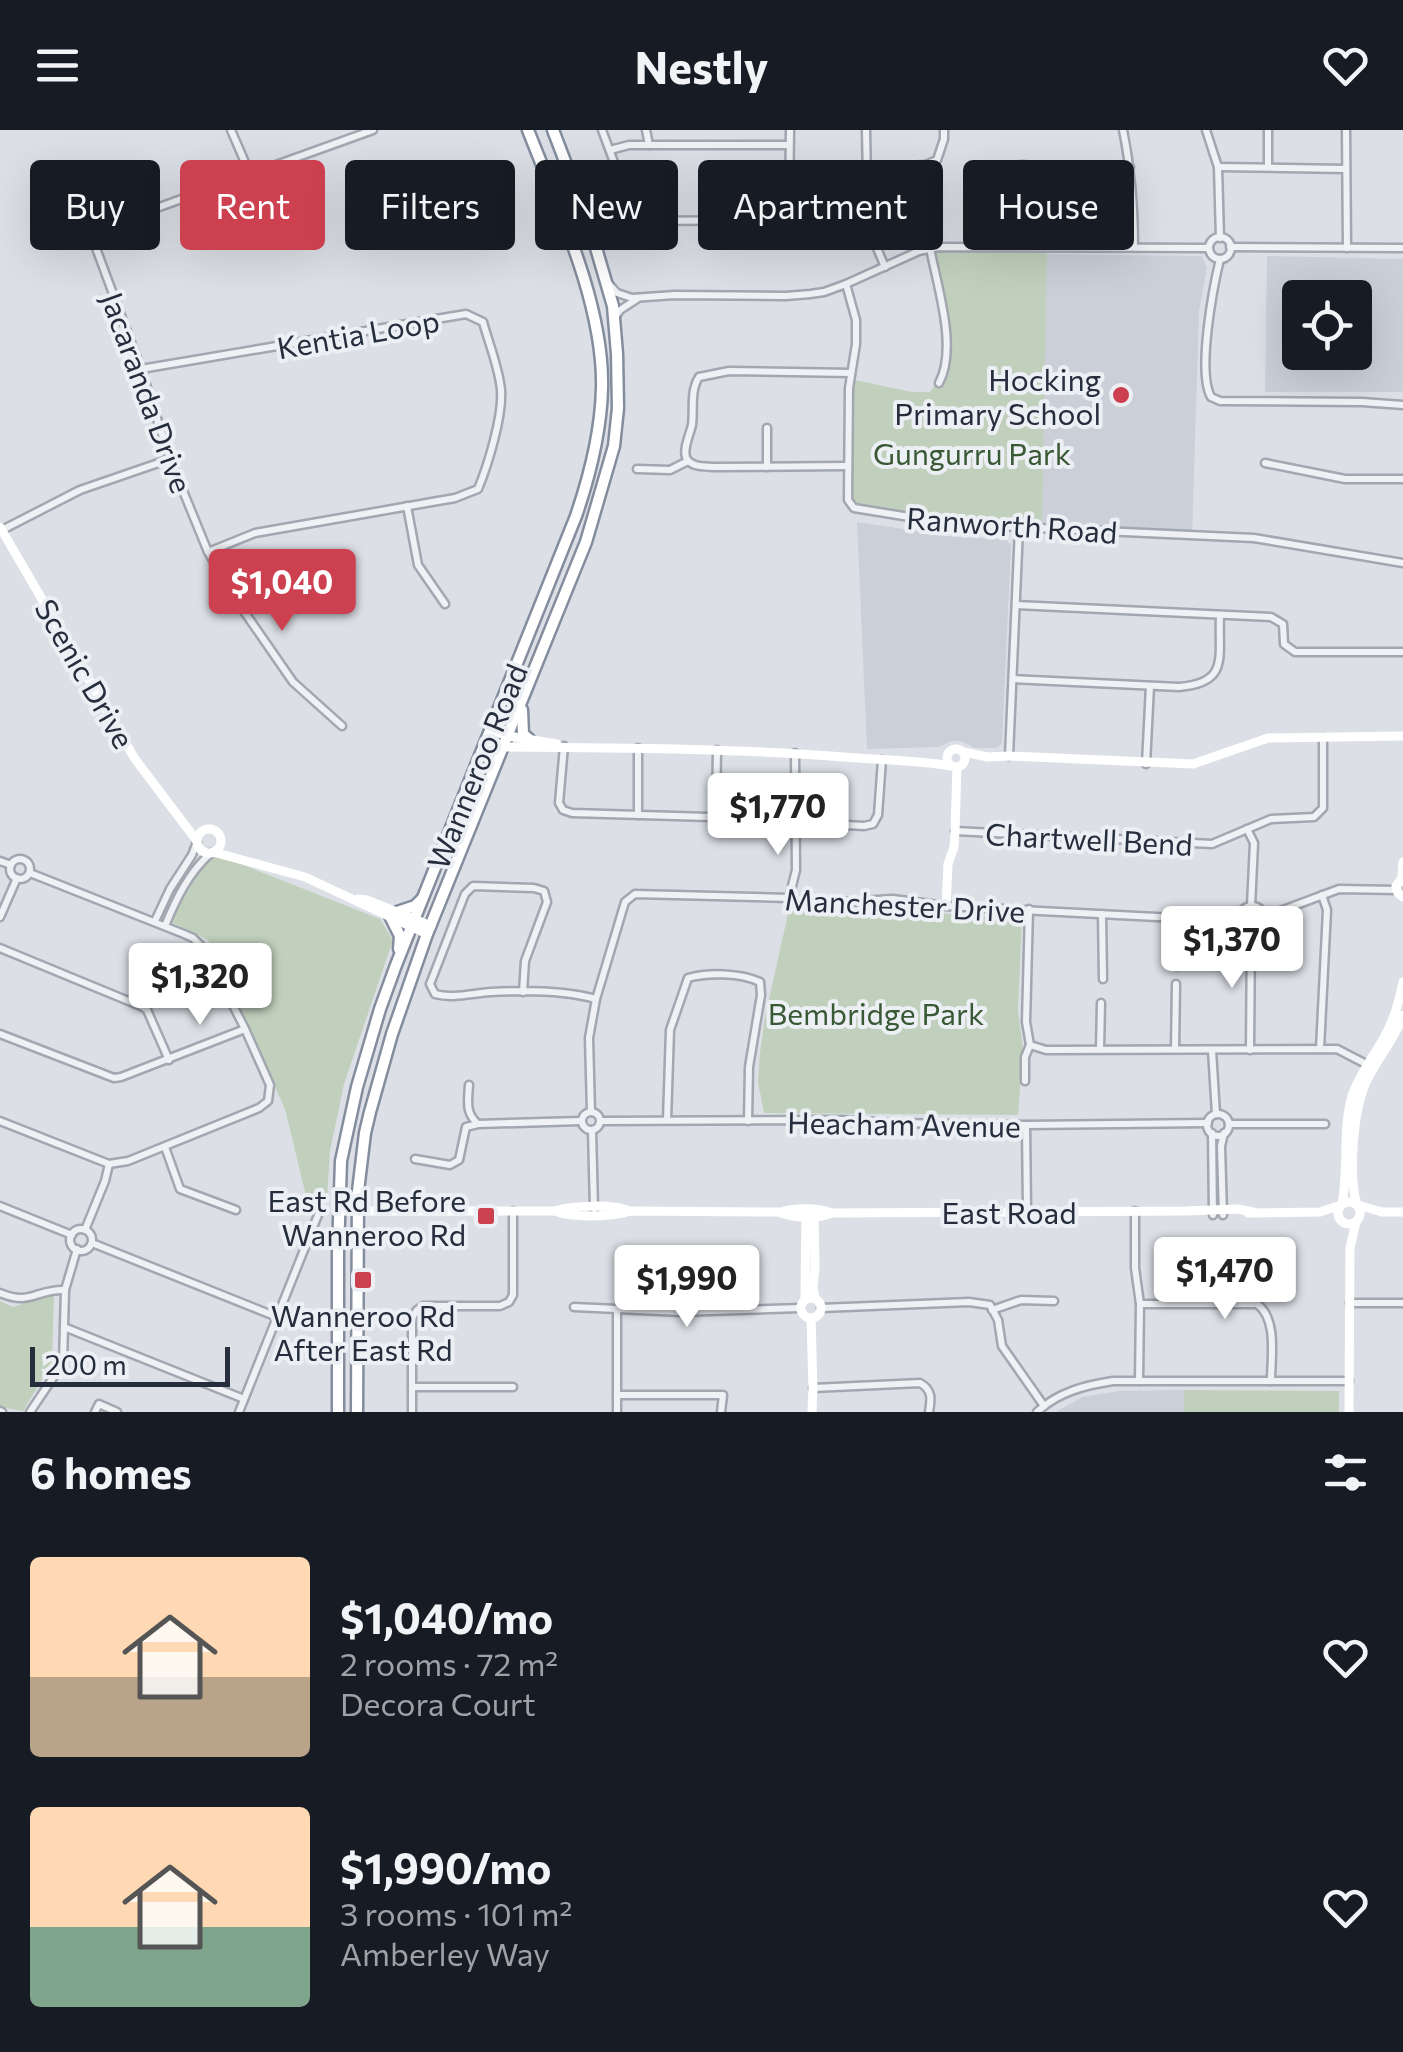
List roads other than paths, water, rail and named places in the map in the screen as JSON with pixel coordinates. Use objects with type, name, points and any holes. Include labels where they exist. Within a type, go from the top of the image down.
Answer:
[{"type":"highway","name":"Wanneroo Road","points":[[340,1412],[338,1211],[347,1125],[396,964],[587,484],[602,400],[602,371],[591,305],[528,130]]},
{"type":"highway","name":"Wanneroo Road","points":[[357,1412],[358,1211],[361,1160],[370,1112],[392,1034],[429,930],[553,630],[586,542],[614,446],[618,408],[614,319],[589,224],[552,130]]},
{"type":"highway","points":[[522,699],[523,734],[529,739]]},
{"type":"highway","points":[[396,964],[400,936],[393,914],[415,906],[424,896]]},
{"type":"highway","points":[[340,1412],[345,1376],[353,1376],[357,1381]]},
{"type":"street","points":[[231,130],[244,160]]},
{"type":"street","name":"Jacaranda Drive","points":[[289,160],[373,130]]},
{"type":"street","points":[[602,130],[632,212],[650,221],[778,220],[786,216],[790,130]]},
{"type":"street","points":[[646,130],[649,145]]},
{"type":"street","points":[[866,130],[867,160]]},
{"type":"street","points":[[937,160],[944,130]]},
{"type":"street","points":[[1122,130],[1128,160]]},
{"type":"street","points":[[1206,130],[1218,166],[1220,238]]},
{"type":"street","points":[[1268,130],[1268,167]]},
{"type":"street","points":[[1346,130],[1347,248]]},
{"type":"street","points":[[610,150],[628,145],[790,145]]},
{"type":"street","points":[[1218,166],[1346,168]]},
{"type":"street","name":"Jacaranda Drive","points":[[180,199],[90,232],[170,459],[208,552],[293,682],[342,726]]},
{"type":"street","points":[[1220,259],[1209,248],[1212,241],[1220,238],[1227,240],[1230,247],[1220,259],[1209,310],[1206,384],[1210,397],[1220,401],[1403,402]]},
{"type":"street","points":[[1230,247],[1403,248]]},
{"type":"street","points":[[1134,248],[1209,248]]},
{"type":"street","points":[[878,250],[885,267]]},
{"type":"street","points":[[606,279],[624,297],[786,296],[824,292],[923,250]]},
{"type":"street","points":[[930,250],[945,327],[947,363],[939,382]]},
{"type":"street","name":"Ranworth Road","points":[[846,284],[856,320],[849,388],[848,466],[848,500],[854,508],[953,524],[1254,538],[1401,565]]},
{"type":"street","points":[[614,319],[638,298]]},
{"type":"street","name":"Kentia Loop","points":[[141,370],[466,314],[482,322],[502,396],[480,485],[472,493],[254,533],[208,552]]},
{"type":"street","points":[[848,466],[715,467],[695,465],[685,454],[692,424],[694,386],[699,377],[729,372],[851,374]]},
{"type":"street","points":[[767,428],[767,467]]},
{"type":"street","points":[[1,528],[80,490],[170,459]]},
{"type":"street","points":[[637,469],[670,470],[688,461]]},
{"type":"street","points":[[1265,462],[1345,479],[1403,479]]},
{"type":"street","points":[[407,506],[418,565],[444,604]]},
{"type":"street","name":"Scenic Drive","points":[[1,528],[136,759],[197,841]]},
{"type":"street","points":[[1009,756],[1019,528]]},
{"type":"street","points":[[1016,605],[1271,617],[1280,620],[1284,644],[1296,652],[1403,652]]},
{"type":"street","points":[[1013,680],[1189,686],[1215,676],[1220,616]]},
{"type":"street","points":[[1146,764],[1150,686]]},
{"type":"street","points":[[489,735],[506,741],[564,746],[796,753],[920,760],[957,766],[1009,756],[1193,764],[1268,738],[1403,736]]},
{"type":"street","name":"Chartwell Bend","points":[[956,831],[1212,844],[1282,817],[1314,817],[1323,808],[1323,738]]},
{"type":"street","points":[[506,741],[529,739],[564,746]]},
{"type":"street","points":[[564,746],[559,803],[563,810],[638,816],[710,817],[716,813]]},
{"type":"street","points":[[638,747],[638,816]]},
{"type":"street","points":[[920,760],[956,749],[988,757]]},
{"type":"street","points":[[716,813],[717,750]]},
{"type":"street","points":[[946,906],[948,864],[956,831],[957,766],[966,758],[964,752]]},
{"type":"street","points":[[789,898],[796,870],[796,753]]},
{"type":"street","points":[[948,754],[947,760],[957,766]]},
{"type":"street","points":[[796,822],[873,824],[878,818],[882,760]]},
{"type":"street","points":[[716,813],[729,819],[772,822]]},
{"type":"street","name":"Scenic Drive","points":[[179,815],[209,828]]},
{"type":"street","points":[[155,922],[201,832],[209,828],[217,831],[241,858]]},
{"type":"street","points":[[1247,829],[1254,844],[1251,906]]},
{"type":"street","points":[[164,926],[179,894],[202,861],[220,846],[221,838]]},
{"type":"street","points":[[197,841],[203,851],[306,878],[355,899],[368,900],[429,930]]},
{"type":"street","points":[[24,860],[30,872],[23,879],[16,878],[11,866],[24,860]]},
{"type":"street","points":[[0,861],[11,866]]},
{"type":"street","points":[[1264,917],[1338,889],[1400,893],[1397,882],[1402,878],[1403,862]]},
{"type":"street","points":[[0,1121],[108,1164],[165,1147],[259,1108],[268,1101],[270,1085],[206,950],[193,938],[30,872]]},
{"type":"street","points":[[0,917],[16,878]]},
{"type":"street","points":[[523,992],[525,961],[547,902],[544,891],[473,886],[465,894],[432,978],[432,990],[440,996],[523,992],[576,994],[596,999]]},
{"type":"street","name":"Manchester Drive","points":[[590,1112],[589,1038],[596,999],[626,902],[635,894],[789,898],[813,904],[893,899],[946,906],[1239,918]]},
{"type":"street","points":[[1320,1049],[1327,910],[1322,894]]},
{"type":"street","points":[[1251,906],[1260,909],[1264,917],[1262,926],[1251,932],[1242,927],[1239,918],[1251,906]]},
{"type":"street","points":[[1025,1081],[1030,1045],[1026,1022],[1030,910]]},
{"type":"street","points":[[1102,914],[1103,979]]},
{"type":"street","points":[[1176,918],[1176,966]]},
{"type":"street","points":[[1250,1050],[1251,932]]},
{"type":"street","points":[[0,948],[143,1007],[169,1060]]},
{"type":"street","points":[[667,1120],[670,1030],[688,978],[698,975],[750,977],[760,982],[749,1067],[748,1122]]},
{"type":"street","points":[[1398,1026],[1403,982]]},
{"type":"street","points":[[1175,1050],[1176,984]]},
{"type":"street","points":[[1100,1049],[1101,1003]]},
{"type":"street","points":[[1350,1221],[1338,1212],[1345,1191],[1357,1107],[1370,1066],[1403,1015]]},
{"type":"street","points":[[0,1034],[121,1078],[245,1029]]},
{"type":"street","points":[[1030,1045],[1046,1050],[1342,1050],[1370,1066]]},
{"type":"street","points":[[1212,1050],[1216,1114]]},
{"type":"street","points":[[469,1085],[467,1109],[478,1124]]},
{"type":"street","points":[[590,1112],[598,1115],[600,1121],[592,1130],[584,1127],[582,1121],[590,1112]]},
{"type":"street","points":[[1218,1212],[1214,1144],[1208,1123],[1216,1114],[1223,1115],[1229,1124]]},
{"type":"street","points":[[415,1159],[450,1165],[459,1160],[466,1127],[478,1124],[582,1121]]},
{"type":"street","name":"Heacham Avenue","points":[[600,1121],[1208,1123]]},
{"type":"street","points":[[1229,1124],[1325,1124]]},
{"type":"street","points":[[1218,1212],[1222,1146],[1229,1124]]},
{"type":"street","points":[[1026,1125],[1028,1210]]},
{"type":"street","points":[[592,1130],[594,1211]]},
{"type":"street","points":[[1212,1133],[1224,1133]]},
{"type":"street","points":[[165,1147],[180,1189],[236,1210]]},
{"type":"street","points":[[1350,1147],[1353,1194],[1360,1212],[1350,1221],[1350,1412]]},
{"type":"street","points":[[85,1230],[108,1164]]},
{"type":"street","points":[[1342,1205],[1348,1202],[1382,1212],[1403,1212]]},
{"type":"street","name":"East Road","points":[[1320,1212],[1342,1205]]},
{"type":"street","points":[[0,1206],[72,1235]]},
{"type":"street","name":"East Road","points":[[338,1211],[622,1208],[780,1212],[788,1216],[824,1210],[1320,1212],[1350,1221]]},
{"type":"street","points":[[1136,1211],[1140,1381]]},
{"type":"street","points":[[412,1412],[412,1318],[423,1306],[500,1306],[509,1302],[513,1295],[513,1212]]},
{"type":"street","points":[[1350,1221],[1382,1212]]},
{"type":"street","points":[[574,1307],[681,1312],[807,1302],[820,1302],[821,1308],[811,1318],[802,1314],[807,1302],[810,1213]]},
{"type":"street","points":[[239,1412],[318,1215]]},
{"type":"street","points":[[85,1230],[91,1234],[92,1243],[87,1249],[77,1250],[72,1235],[85,1230]]},
{"type":"street","points":[[92,1243],[277,1317]]},
{"type":"street","points":[[30,1412],[63,1363],[64,1290],[77,1250]]},
{"type":"street","points":[[0,1293],[16,1300],[64,1290]]},
{"type":"street","points":[[992,1310],[1021,1300],[1054,1301]]},
{"type":"street","points":[[821,1308],[969,1302],[990,1305],[998,1320],[1002,1346],[1041,1409],[1083,1385],[1113,1381],[1350,1381]]},
{"type":"street","points":[[1350,1302],[1403,1302]]},
{"type":"street","points":[[1140,1304],[1257,1304],[1266,1311],[1270,1325],[1271,1381]]},
{"type":"street","points":[[617,1412],[618,1309]]},
{"type":"street","points":[[811,1318],[812,1412]]},
{"type":"street","points":[[64,1328],[244,1399]]},
{"type":"street","points":[[814,1388],[920,1383],[931,1396],[929,1412]]},
{"type":"street","points":[[412,1387],[513,1386]]},
{"type":"street","points":[[617,1396],[723,1394],[721,1412]]},
{"type":"street","points":[[95,1412],[98,1404],[117,1412]]},
{"type":"place","name":"Hocking Primary School","points":[[1121,395]]},
{"type":"place","name":"East Rd Before Wanneroo Rd","points":[[486,1216]]},
{"type":"place","name":"Wanneroo Rd After East Rd","points":[[363,1280]]},
{"type":"park label","name":"Gungurru Park","points":[[972,452]]},
{"type":"park label","name":"Bembridge Park","points":[[876,1012]]}]
